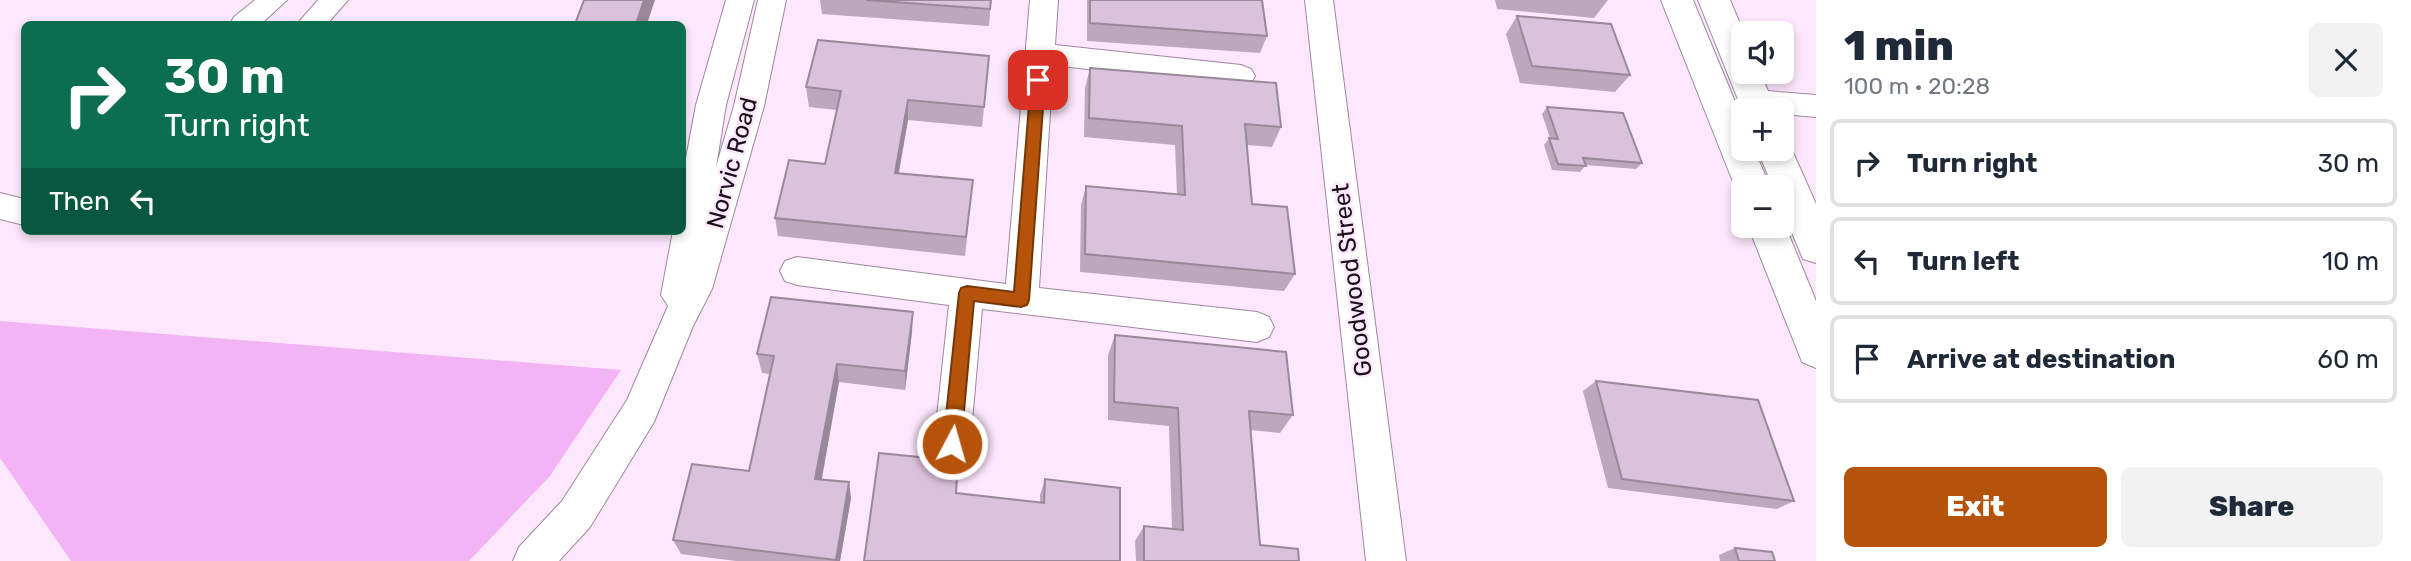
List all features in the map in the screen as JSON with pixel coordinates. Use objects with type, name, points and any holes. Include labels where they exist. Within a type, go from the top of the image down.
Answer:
[{"type":"main road","points":[[1677,0],[1747,175]]},
{"type":"main road","points":[[1714,0],[1750,89]]},
{"type":"main road","points":[[1780,161],[1816,248]]},
{"type":"main road","points":[[1772,238],[1816,350]]},
{"type":"street","points":[[248,21],[273,0]]},
{"type":"street","points":[[314,21],[334,0]]},
{"type":"street","name":"Norvic Road","points":[[686,222],[697,105],[740,0]]},
{"type":"street","name":"Norvic Road","points":[[533,561],[576,514],[641,410],[677,321],[695,289],[749,106],[772,0]]},
{"type":"street","points":[[1021,300],[1044,0]]},
{"type":"street","name":"Goodwood Street","points":[[1319,0],[1386,561]]},
{"type":"street","points":[[1040,53],[1241,76]]},
{"type":"street","points":[[1750,89],[1816,106]]},
{"type":"street","points":[[697,105],[749,106]]},
{"type":"street","points":[[0,206],[21,211]]},
{"type":"street","name":"Norvic Road","points":[[677,321],[685,235]]},
{"type":"street","points":[[796,271],[1257,327]]},
{"type":"street","points":[[952,444],[967,293]]},
{"type":"shaded area","points":[[0,321],[621,370],[550,476],[469,561],[71,561],[0,458]]},
{"type":"building","points":[[584,0],[644,0],[637,21],[576,21]]},
{"type":"building","points":[[866,0],[991,0],[990,9]]},
{"type":"building","points":[[1090,0],[1262,0],[1267,36],[1090,23]]},
{"type":"building","points":[[1517,16],[1611,24],[1630,75],[1532,66]]},
{"type":"building","points":[[818,40],[989,56],[984,107],[908,100],[895,173],[973,180],[966,237],[775,218],[789,160],[825,164],[841,91],[806,87]]},
{"type":"building","points":[[1090,68],[1276,83],[1281,127],[1245,124],[1252,204],[1287,207],[1295,274],[1085,254],[1086,186],[1185,195],[1182,126],[1089,118]]},
{"type":"building","points":[[1547,107],[1623,113],[1642,163],[1583,158],[1586,166],[1558,164],[1549,138],[1558,139]]},
{"type":"building","points":[[771,297],[913,312],[905,371],[837,364],[815,479],[849,482],[836,560],[673,540],[692,464],[749,471],[774,356],[757,354]]},
{"type":"building","points":[[1115,335],[1286,352],[1293,415],[1249,411],[1260,545],[1298,549],[1299,561],[1144,561],[1144,526],[1183,530],[1178,408],[1114,402]]},
{"type":"building","points":[[1596,381],[1758,400],[1794,501],[1622,479]]},
{"type":"building","points":[[879,453],[958,461],[956,493],[1044,503],[1045,479],[1120,488],[1120,561],[864,561]]},
{"type":"building","points":[[1735,548],[1772,552],[1775,561],[1739,561]]},
{"type":"route","points":[[952,444],[967,293],[1021,300],[1038,80]]}]
